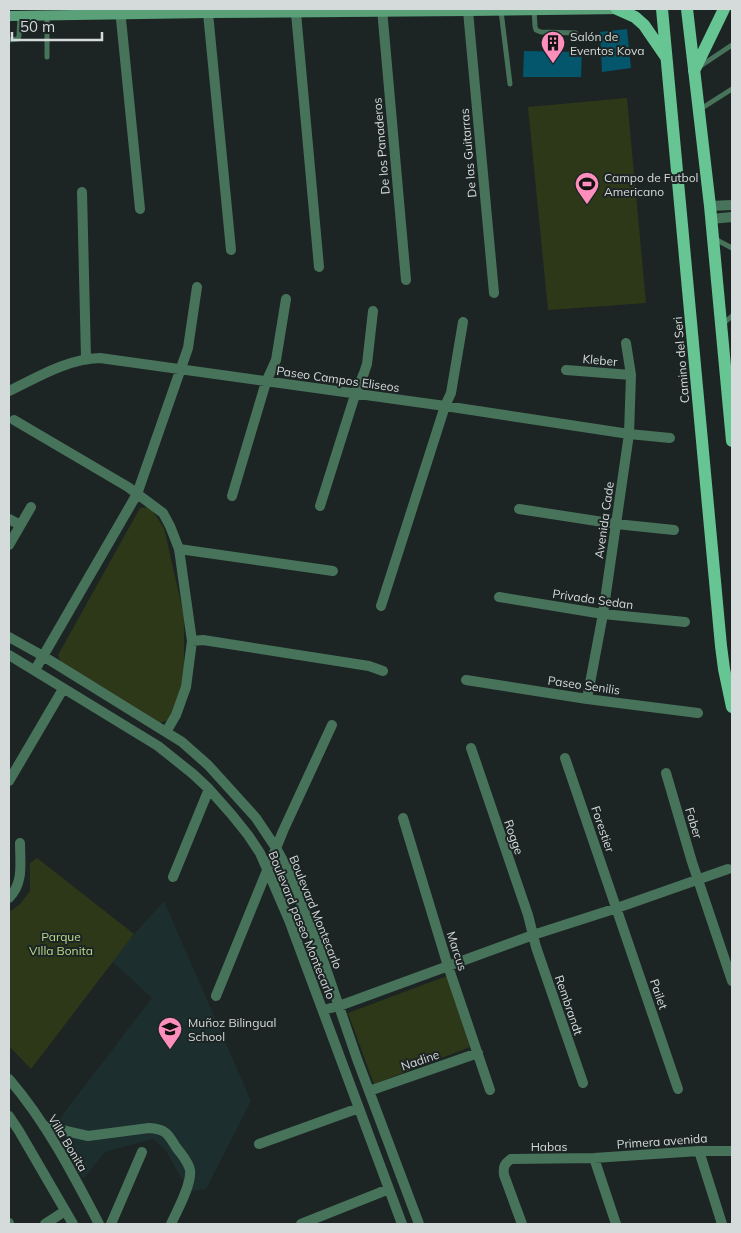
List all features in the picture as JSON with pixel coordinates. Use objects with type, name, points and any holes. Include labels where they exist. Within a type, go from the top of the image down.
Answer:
[{"type":"main road","points":[[618,9],[635,17],[644,25],[666,57]]},
{"type":"main road","points":[[9,16],[120,12],[296,13],[382,10],[468,12],[622,9]]},
{"type":"main road","name":"Camino del Seri","points":[[662,9],[709,500],[721,646],[732,707]]},
{"type":"main road","points":[[688,9],[721,326],[729,374],[732,441]]},
{"type":"main road","points":[[694,70],[724,9]]},
{"type":"street","name":"De los Panaderos","points":[[382,10],[406,280]]},
{"type":"street","points":[[120,12],[140,209]]},
{"type":"street","name":"De las Guitarras","points":[[468,12],[494,293]]},
{"type":"street","points":[[208,13],[231,250]]},
{"type":"street","points":[[296,13],[319,267]]},
{"type":"street","points":[[82,192],[86,358]]},
{"type":"street","points":[[710,213],[732,204]]},
{"type":"street","points":[[710,213],[732,217]]},
{"type":"street","points":[[35,670],[137,494],[188,348],[197,287]]},
{"type":"street","points":[[232,496],[266,382],[276,360],[286,299]]},
{"type":"street","points":[[320,506],[367,364],[373,311]]},
{"type":"street","points":[[382,606],[445,406],[451,393],[463,322]]},
{"type":"street","name":"Avenida Cade","points":[[587,699],[603,614],[629,434],[631,375],[626,344]]},
{"type":"street","name":"Paseo Campos Eliseos","points":[[9,391],[65,365],[86,358],[100,358],[445,406],[629,434],[670,438]]},
{"type":"street","name":"Kleber","points":[[566,370],[631,375]]},
{"type":"street","points":[[14,420],[128,487],[163,513],[170,526],[179,549],[192,640],[186,687],[176,715],[166,732]]},
{"type":"street","points":[[9,546],[31,507]]},
{"type":"street","points":[[519,509],[616,524],[674,530]]},
{"type":"street","points":[[9,518],[20,525]]},
{"type":"street","points":[[179,549],[333,571]]},
{"type":"street","name":"Privada Sedan","points":[[499,597],[603,614],[685,622]]},
{"type":"street","name":"Boulevard Montecarlo","points":[[9,637],[182,742],[208,764],[256,818],[288,870],[320,951],[419,1224]]},
{"type":"street","points":[[192,640],[203,640],[369,666],[384,671]]},
{"type":"street","name":"Boulevard paseo Montecarlo","points":[[9,655],[158,746],[209,789],[248,835],[260,853],[289,920],[323,1010],[355,1110],[385,1190],[402,1224]]},
{"type":"street","name":"Paseo Senilis","points":[[466,680],[587,699],[698,713]]},
{"type":"street","points":[[9,781],[63,688]]},
{"type":"street","points":[[216,996],[267,869],[332,725]]},
{"type":"street","name":"Rogge","points":[[470,748],[528,915],[533,935]]},
{"type":"street","name":"Forestier","points":[[566,758],[617,908]]},
{"type":"street","name":"Faber","points":[[666,772],[698,880],[732,981]]},
{"type":"street","points":[[173,877],[209,789]]},
{"type":"street","name":"Marcus","points":[[403,818],[448,966],[490,1090]]},
{"type":"street","points":[[9,898],[15,892],[18,884],[20,874],[20,843]]},
{"type":"street","points":[[323,1010],[339,1006],[533,935],[728,869]]},
{"type":"street","name":"Pailet","points":[[617,908],[678,1089]]},
{"type":"street","name":"Rembrandt","points":[[533,935],[583,1083]]},
{"type":"street","name":"Nadine","points":[[370,1091],[478,1052]]},
{"type":"street","name":"Villa Bonita","points":[[9,1079],[44,1126],[77,1181],[99,1224]]},
{"type":"street","points":[[260,1144],[355,1110]]},
{"type":"street","points":[[9,1116],[74,1224]]},
{"type":"street","points":[[44,1126],[88,1136],[150,1128],[159,1129],[167,1133],[188,1163],[190,1170],[190,1180],[171,1224]]},
{"type":"street","points":[[699,1151],[722,1224]]},
{"type":"street","name":"Primera avenida","points":[[594,1158],[699,1151],[732,1151]]},
{"type":"street","points":[[111,1224],[142,1152]]},
{"type":"street","points":[[594,1158],[616,1224]]},
{"type":"street","name":"Habas","points":[[522,1224],[504,1175],[505,1163],[511,1159],[594,1158]]},
{"type":"street","points":[[301,1224],[385,1190]]},
{"type":"street","points":[[45,1224],[66,1211]]},
{"type":"lane","points":[[534,10],[536,30],[541,32],[576,33]]},
{"type":"lane","points":[[500,11],[510,84]]},
{"type":"lane","points":[[47,15],[47,57]]},
{"type":"lane","points":[[9,40],[19,36],[20,16]]},
{"type":"lane","points":[[694,70],[732,45]]},
{"type":"lane","points":[[699,111],[732,89]]},
{"type":"lane","points":[[712,237],[732,248]]},
{"type":"lane","points":[[721,326],[732,316]]},
{"type":"shaded area","name":"Muñoz Bilingual School","points":[[164,901],[251,1101],[206,1189],[189,1192],[165,1149],[153,1139],[105,1152],[83,1179],[54,1126],[152,998],[111,960]]},
{"type":"green space","name":"Campo de Futbol Americano","points":[[627,98],[646,303],[548,310],[528,107]]},
{"type":"green space","points":[[150,507],[164,528],[184,616],[184,683],[171,719],[159,723],[61,663],[58,655],[140,508]]},
{"type":"green space","name":"Parque VIlla Bonita","points":[[37,858],[134,934],[31,1069],[9,1046],[9,912],[20,904],[30,891],[30,863]]},
{"type":"green space","points":[[447,976],[470,1047],[374,1084],[348,1013]]},
{"type":"building","points":[[627,29],[631,68],[602,72],[600,32]]},
{"type":"building","name":"Salón de Eventos Kova","points":[[524,51],[582,52],[581,77],[523,77]]},
{"type":"place","name":"Salón de Eventos Kova","points":[[553,64]]},
{"type":"place","name":"Campo de Futbol Americano","points":[[587,205]]},
{"type":"place","name":"Muñoz Bilingual School","points":[[170,1050]]}]
